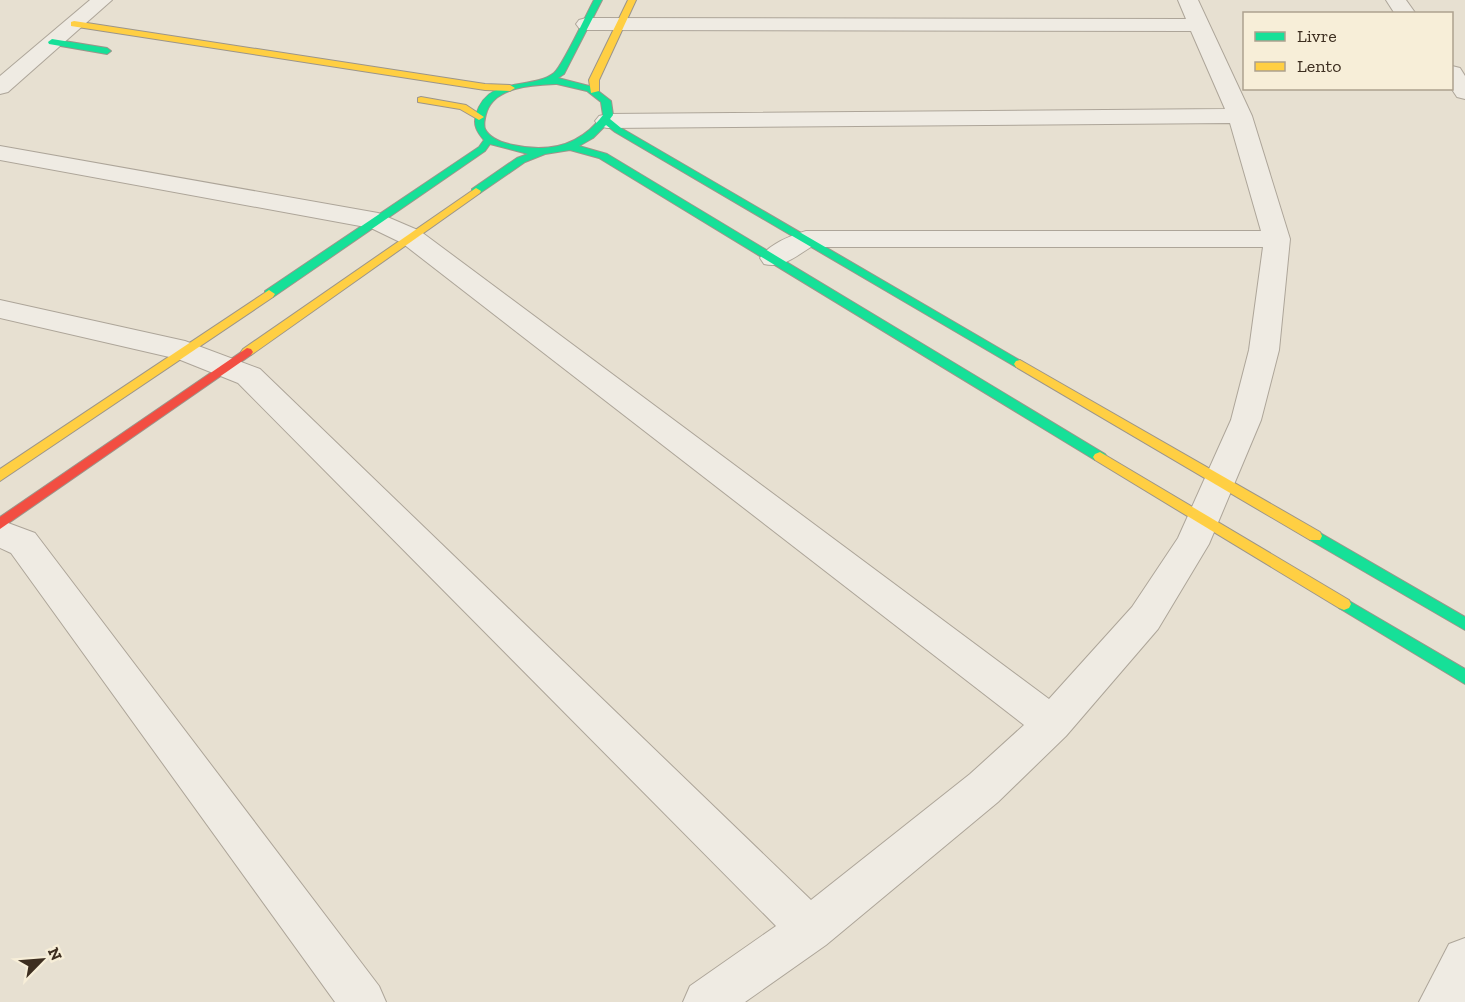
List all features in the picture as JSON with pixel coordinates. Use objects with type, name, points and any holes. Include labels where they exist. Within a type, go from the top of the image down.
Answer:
[{"type":"street","points":[[0,87],[102,0]]},
{"type":"street","points":[[546,81],[559,74],[598,0]]},
{"type":"street","points":[[594,91],[594,80],[632,0]]},
{"type":"street","points":[[586,24],[1193,12],[1240,116],[1277,238],[1264,350],[1246,420],[1192,544],[1145,618],[1052,724],[984,788],[810,929],[706,1002]]},
{"type":"street","points":[[0,524],[521,160],[542,152],[571,147],[592,137],[607,121],[608,107],[594,91],[577,84],[546,81],[510,88],[485,87],[74,24]]},
{"type":"street","points":[[52,42],[123,53]]},
{"type":"street","points":[[1453,74],[1465,92]]},
{"type":"street","points":[[510,88],[489,101],[479,117],[480,128],[489,139],[509,148],[542,152]]},
{"type":"street","points":[[405,98],[463,107],[479,117]]},
{"type":"street","points":[[607,121],[1240,116]]},
{"type":"street","points":[[607,121],[618,130],[1465,624]]},
{"type":"street","points":[[0,476],[483,149],[489,139]]},
{"type":"street","points":[[571,147],[603,156],[1465,677]]},
{"type":"street","points":[[0,153],[378,221],[411,237],[1052,724]]},
{"type":"street","points":[[773,258],[806,239],[1277,238]]},
{"type":"street","points":[[0,309],[185,351],[249,376],[810,929]]},
{"type":"street","points":[[0,533],[23,543],[363,1002]]},
{"type":"street","points":[[1442,1002],[1465,960]]},
{"type":"traffic: fast","points":[[546,81],[559,74],[598,0]]},
{"type":"traffic: fast","points":[[52,42],[107,51]]},
{"type":"traffic: fast","points":[[557,81],[590,89],[606,101],[608,115],[589,136],[566,148],[540,152],[500,145],[490,140],[482,132],[480,117],[491,98],[511,88],[557,81]]},
{"type":"traffic: fast","points":[[607,121],[618,130],[1020,364]]},
{"type":"traffic: fast","points":[[269,294],[482,149],[489,139]]},
{"type":"traffic: fast","points":[[571,147],[603,156],[1100,457]]},
{"type":"traffic: fast","points":[[476,191],[521,160],[542,152]]},
{"type":"traffic: fast","points":[[1315,536],[1465,624]]},
{"type":"traffic: fast","points":[[1344,604],[1465,677]]},
{"type":"traffic: slow","points":[[594,91],[594,80],[632,0]]},
{"type":"traffic: slow","points":[[74,24],[485,87],[510,88]]},
{"type":"traffic: slow","points":[[421,100],[463,107],[479,117]]},
{"type":"traffic: slow","points":[[247,352],[476,191]]},
{"type":"traffic: slow","points":[[0,476],[269,294]]},
{"type":"traffic: slow","points":[[1020,364],[1315,536]]},
{"type":"traffic: slow","points":[[1100,457],[1344,604]]},
{"type":"traffic: jam","points":[[0,524],[247,352]]}]
